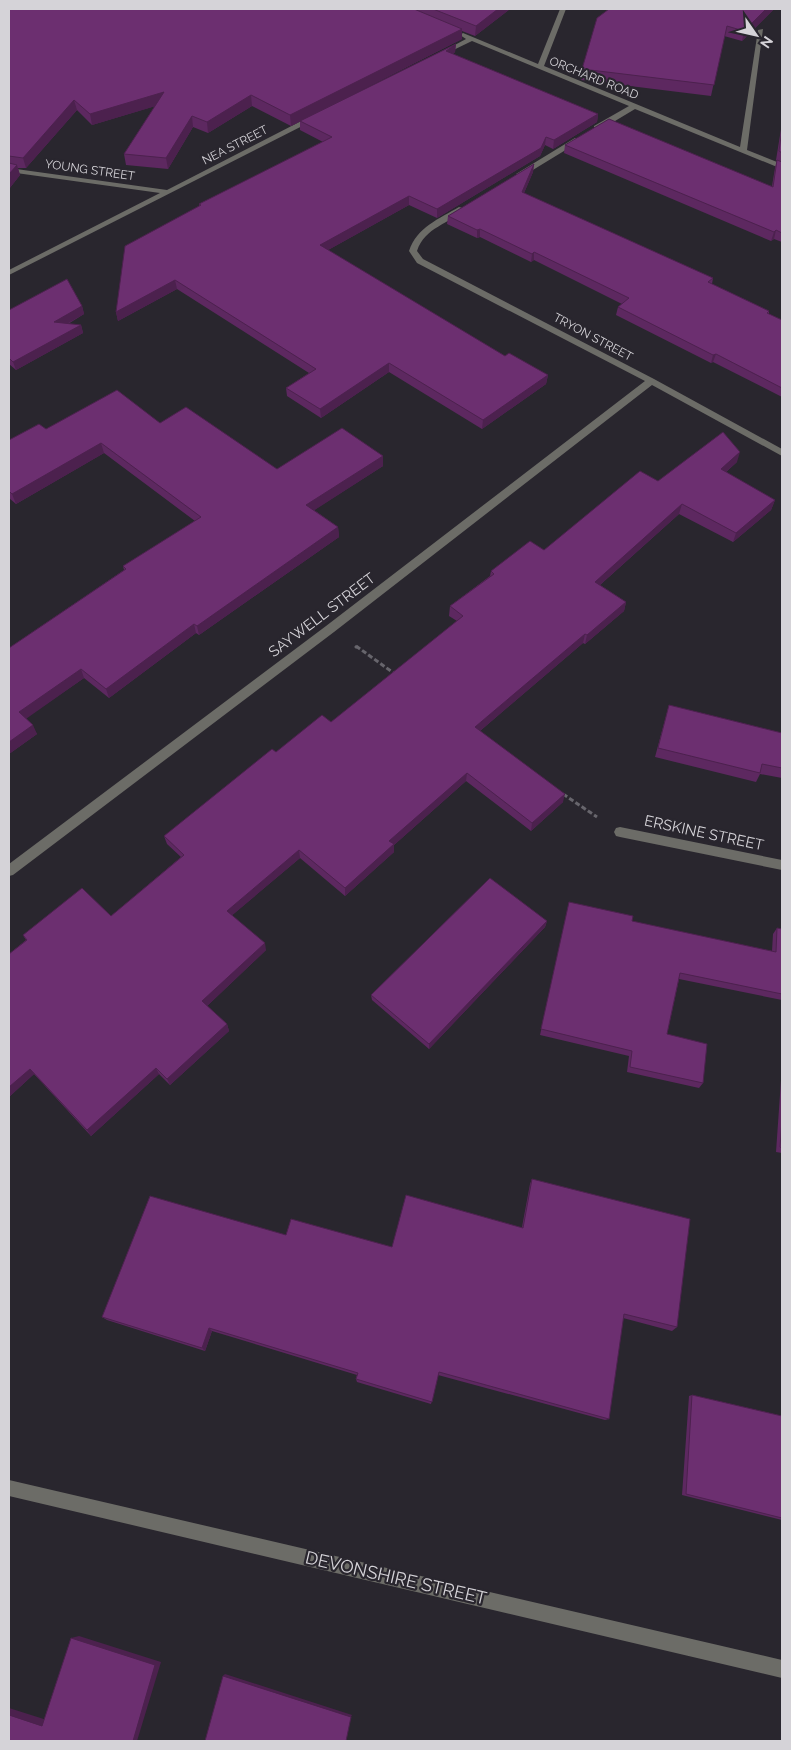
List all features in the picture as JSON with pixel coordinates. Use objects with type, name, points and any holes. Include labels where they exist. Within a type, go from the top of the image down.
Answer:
[{"type":"street","points":[[540,68],[563,9]]},
{"type":"street","points":[[743,151],[761,30]]},
{"type":"street","name":"ORCHARD ROAD","points":[[453,31],[782,167]]},
{"type":"street","points":[[430,60],[471,39]]},
{"type":"street","points":[[512,179],[634,106]]},
{"type":"street","name":"NEA STREET","points":[[9,273],[325,112]]},
{"type":"street","name":"YOUNG STREET","points":[[9,170],[168,192]]},
{"type":"street","name":"TRYON STREET","points":[[471,204],[422,233],[414,242],[413,251],[420,261],[651,381],[782,453]]},
{"type":"street","name":"SAYWELL STREET","points":[[9,871],[330,629],[651,381]]},
{"type":"street","name":"ERSKINE STREET","points":[[620,832],[782,865]]},
{"type":"street","name":"DEVONSHIRE STREET","points":[[9,1488],[782,1669]]},
{"type":"path","points":[[330,629],[399,676]]},
{"type":"path","points":[[560,791],[620,832]]},
{"type":"building","points":[[9,9],[414,9],[462,29],[290,115],[251,95],[207,122],[192,116],[166,158],[124,154],[164,92],[90,114],[74,100],[23,158],[9,156]]},
{"type":"building","points":[[433,9],[498,9],[476,26]]},
{"type":"building","points":[[609,9],[766,9],[744,31],[727,26],[714,85],[582,69],[597,18]]},
{"type":"building","points":[[456,44],[446,51],[598,114],[554,140],[546,137],[541,148],[437,209],[409,196],[320,245],[505,356],[509,353],[548,375],[483,420],[389,363],[320,409],[286,388],[316,369],[175,280],[116,312],[125,246],[201,205],[199,204],[332,137],[300,121]]},
{"type":"building","points":[[609,119],[773,187],[777,160],[782,162],[782,233],[776,230],[774,232],[565,145]]},
{"type":"building","points":[[782,129],[782,153],[779,151]]},
{"type":"building","points":[[9,163],[17,165],[9,174]]},
{"type":"building","points":[[534,164],[522,192],[713,278],[708,282],[769,311],[767,313],[782,320],[782,388],[618,307],[629,298],[534,252],[532,254],[448,216]]},
{"type":"building","points":[[67,279],[82,306],[54,322],[81,325],[13,362],[9,358],[9,310]]},
{"type":"building","points":[[117,390],[160,423],[186,407],[277,469],[342,428],[383,456],[306,505],[338,527],[197,626],[194,624],[106,689],[81,669],[19,712],[33,725],[9,742],[9,648],[126,569],[123,566],[201,517],[101,443],[12,494],[9,491],[9,440],[39,424],[46,429]]},
{"type":"building","points":[[723,432],[740,452],[721,469],[775,500],[736,533],[682,504],[595,582],[626,602],[475,727],[565,794],[532,823],[467,773],[389,841],[394,844],[345,888],[299,850],[227,911],[265,943],[202,1001],[227,1024],[167,1079],[156,1068],[87,1130],[30,1069],[9,1087],[9,954],[27,940],[23,935],[82,888],[111,916],[184,855],[164,836],[272,749],[276,752],[322,715],[331,722],[463,616],[450,606],[494,574],[491,571],[530,541],[544,550],[640,471],[658,481]]},
{"type":"building","points":[[669,705],[782,733],[782,768],[762,764],[760,773],[658,748]]},
{"type":"building","points":[[490,878],[547,921],[429,1044],[371,995]]},
{"type":"building","points":[[569,902],[633,916],[632,921],[776,952],[777,928],[782,929],[782,994],[680,973],[667,1034],[707,1044],[703,1083],[630,1067],[632,1051],[541,1029]]},
{"type":"building","points":[[782,1120],[782,1148],[780,1147]]},
{"type":"building","points":[[532,1179],[690,1219],[677,1327],[624,1314],[609,1419],[439,1372],[432,1402],[356,1379],[358,1373],[209,1328],[202,1348],[102,1317],[150,1196],[286,1235],[291,1219],[392,1247],[406,1195],[523,1228]]},
{"type":"building","points":[[692,1395],[782,1416],[782,1518],[686,1494]]},
{"type":"building","points":[[71,1638],[155,1665],[133,1741],[9,1741],[9,1715],[42,1726]]},
{"type":"building","points":[[223,1676],[351,1717],[346,1741],[205,1741]]}]
